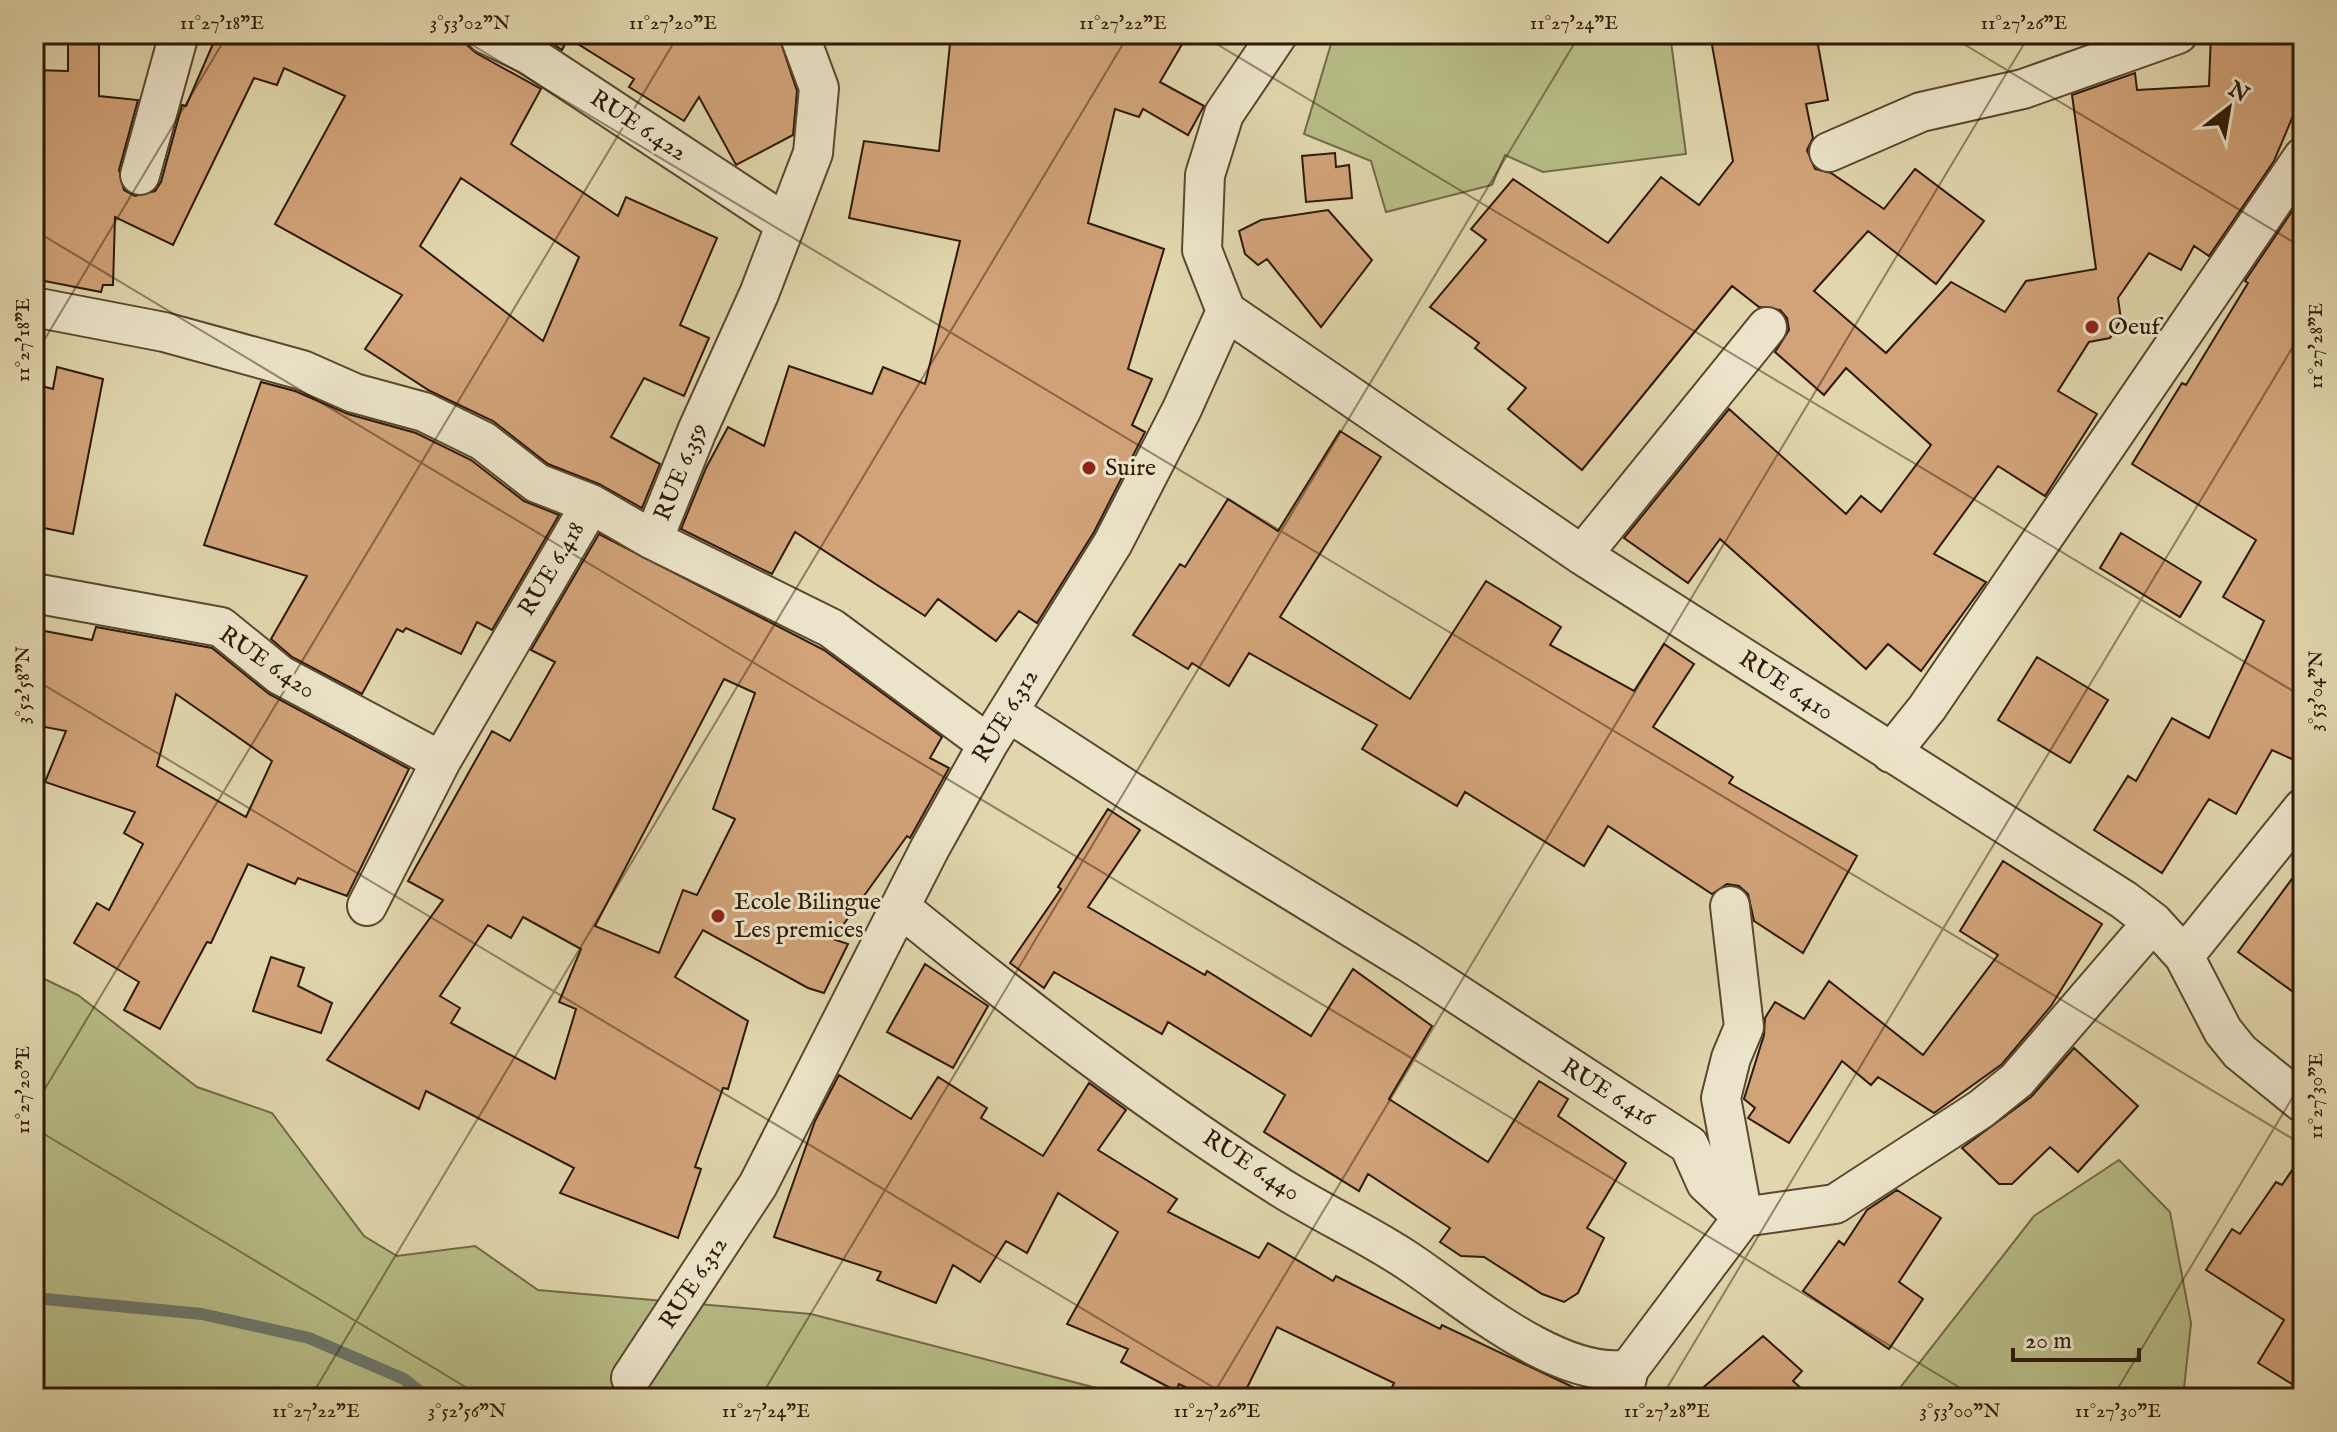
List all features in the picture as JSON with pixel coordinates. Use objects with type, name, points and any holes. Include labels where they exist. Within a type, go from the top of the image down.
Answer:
[{"type":"street","points":[[140,175],[179,34]]},
{"type":"street","name":"RUE 6.422","points":[[486,34],[528,54],[786,224]]},
{"type":"street","name":"RUE 6.359","points":[[799,34],[819,88],[813,153],[653,540],[831,628],[988,744]]},
{"type":"street","points":[[1829,152],[1921,112],[2023,89],[2178,34]]},
{"type":"street","points":[[1226,311],[1202,250],[1205,175],[1224,114],[1272,36]]},
{"type":"street","points":[[1891,753],[1927,708],[2303,157]]},
{"type":"street","name":"RUE 6.418","points":[[34,307],[179,336],[302,370],[354,393],[424,412],[483,441],[537,483],[591,504],[441,761],[367,906]]},
{"type":"street","name":"RUE 6.410","points":[[1226,311],[1582,555],[2124,900],[2153,922],[2184,956],[2223,1031],[2240,1052],[2303,1103]]},
{"type":"street","name":"RUE 6.312","points":[[631,1378],[758,1185],[988,744],[1113,543],[1182,409],[1226,311]]},
{"type":"street","points":[[1582,555],[1767,327]]},
{"type":"street","points":[[591,504],[653,540]]},
{"type":"street","name":"RUE 6.420","points":[[34,593],[221,627],[280,675],[441,761]]},
{"type":"street","name":"RUE 6.416","points":[[1008,712],[1131,792],[1408,962],[1689,1145],[1706,1183],[1743,1217]]},
{"type":"street","points":[[2184,956],[2231,902],[2303,808]]},
{"type":"street","points":[[1625,1383],[1743,1217],[1721,1098],[1731,1058],[1744,1027],[1730,906]]},
{"type":"street","name":"RUE 6.440","points":[[901,908],[1125,1083],[1282,1188],[1410,1262],[1485,1317],[1576,1365],[1608,1373],[1625,1383]]},
{"type":"street","points":[[1743,1217],[1835,1204],[1981,1109],[2017,1080],[2153,922]]},
{"type":"green space","points":[[1334,34],[1670,34],[1686,154],[1543,172],[1505,155],[1492,185],[1386,212],[1371,161],[1304,134]]},
{"type":"green space","points":[[34,974],[78,995],[197,1087],[272,1113],[364,1236],[397,1256],[475,1246],[538,1290],[811,1314],[1135,1398],[34,1398]]},
{"type":"green space","points":[[2119,1160],[2170,1212],[2191,1323],[2183,1398],[1892,1398],[2034,1216]]},
{"type":"building","points":[[68,34],[99,34],[99,96],[138,100],[119,170],[124,190],[135,196],[155,191],[161,182],[182,105],[186,106],[216,37],[209,34],[464,34],[468,46],[476,53],[541,89],[511,144],[618,216],[626,197],[717,238],[680,325],[709,338],[684,396],[644,378],[611,437],[660,464],[642,508],[599,484],[548,464],[493,421],[430,391],[365,349],[402,295],[275,224],[345,96],[284,68],[277,85],[254,78],[173,245],[115,217],[113,285],[103,285],[101,292],[34,279],[34,70],[68,71]],"holes":[[[461,178],[579,257],[543,341],[420,246]]]},
{"type":"building","points":[[537,34],[778,34],[797,91],[793,135],[736,165],[699,97],[684,121],[629,87],[634,79],[568,38],[562,50]]},
{"type":"building","points":[[951,34],[1188,34],[1160,82],[1204,106],[1188,135],[1143,109],[1139,117],[1115,109],[1088,223],[1164,249],[1128,369],[1152,379],[1132,425],[1145,432],[1094,532],[1037,623],[1019,611],[996,641],[938,599],[925,616],[795,532],[772,574],[681,529],[706,468],[728,427],[764,446],[789,366],[872,394],[883,367],[925,384],[960,241],[849,218],[864,141],[939,151]]},
{"type":"building","points":[[1710,34],[1816,34],[1828,100],[1806,104],[1813,138],[1807,150],[1815,169],[1831,173],[1884,209],[1915,169],[1984,221],[1936,284],[1868,231],[1814,291],[1886,353],[1951,282],[2005,312],[2026,281],[2096,269],[2072,95],[2135,73],[2137,90],[2209,86],[2211,34],[2298,34],[2298,104],[2274,161],[2209,256],[2194,246],[2181,270],[2149,253],[2118,298],[2121,320],[2110,338],[2089,342],[2058,391],[2097,414],[2045,496],[1998,466],[1934,554],[1986,582],[1921,671],[1888,644],[1866,669],[1720,539],[1688,583],[1624,538],[1729,409],[1846,514],[1861,496],[1881,512],[1931,445],[1846,368],[1824,395],[1775,352],[1789,330],[1787,318],[1780,310],[1759,307],[1732,286],[1582,470],[1508,409],[1526,388],[1475,348],[1479,343],[1430,307],[1486,240],[1471,229],[1513,179],[1608,243],[1661,177],[1699,205],[1733,161]]},
{"type":"building","points":[[1335,153],[1336,167],[1349,165],[1352,198],[1306,202],[1302,156]]},
{"type":"building","points":[[2297,204],[2303,208],[2303,764],[2272,750],[2236,814],[2209,799],[2162,873],[2094,830],[2128,776],[2136,781],[2172,718],[2209,738],[2264,621],[2223,597],[2256,540],[2132,464],[2182,383],[2186,385],[2248,283],[2245,281]]},
{"type":"building","points":[[1328,210],[1372,260],[1321,327],[1267,259],[1258,265],[1245,254],[1239,231],[1261,220]]},
{"type":"building","points":[[57,367],[103,379],[73,534],[34,526],[34,384],[53,389]]},
{"type":"building","points":[[261,382],[295,391],[348,414],[416,433],[471,460],[524,501],[559,515],[492,630],[477,622],[461,654],[406,628],[403,632],[397,629],[362,694],[292,657],[271,639],[307,576],[204,545]]},
{"type":"building","points":[[1340,431],[1381,457],[1280,617],[1410,699],[1486,581],[1561,627],[1550,645],[1634,691],[1664,644],[1694,664],[1653,727],[1733,777],[1729,783],[1857,856],[1803,953],[1754,921],[1748,894],[1739,886],[1727,884],[1712,894],[1608,826],[1584,866],[1465,792],[1457,806],[1362,749],[1377,725],[1249,653],[1229,686],[1192,663],[1188,669],[1133,635],[1180,564],[1185,567],[1228,499],[1278,531]]},
{"type":"building","points":[[2121,533],[2201,582],[2180,617],[2100,568]]},
{"type":"building","points":[[599,534],[824,650],[942,737],[930,758],[949,768],[910,838],[907,836],[833,939],[848,944],[824,993],[808,988],[703,930],[675,977],[748,1021],[728,1089],[723,1088],[695,1167],[701,1169],[678,1238],[560,1193],[574,1168],[426,1091],[419,1109],[327,1060],[443,900],[408,881],[492,731],[510,741],[555,662],[531,650]],"holes":[[[724,679],[755,693],[713,809],[735,819],[697,895],[683,890],[659,953],[595,926]],[[523,917],[581,949],[559,1002],[576,1009],[555,1079],[451,1023],[460,1008],[440,996],[488,925],[511,938]]]},
{"type":"building","points":[[96,627],[212,648],[269,694],[409,769],[347,896],[298,878],[295,884],[248,864],[211,943],[207,942],[160,1029],[124,1010],[139,982],[74,943],[97,903],[109,910],[143,844],[124,833],[135,812],[45,782],[66,731],[34,725],[34,629],[92,640]],"holes":[[[176,694],[272,761],[246,817],[157,766]]]},
{"type":"building","points":[[2037,657],[2108,700],[2070,763],[1998,720]]},
{"type":"building","points":[[1108,809],[1140,830],[1088,907],[1205,975],[1207,971],[1311,1036],[1353,969],[1432,1026],[1389,1099],[1488,1162],[1539,1081],[1568,1099],[1558,1116],[1626,1163],[1587,1228],[1604,1238],[1578,1293],[1564,1302],[1542,1294],[1484,1257],[1461,1256],[1440,1242],[1450,1228],[1368,1174],[1359,1191],[1264,1132],[1285,1095],[1168,1022],[1162,1034],[1054,972],[1044,988],[1010,963],[1061,889],[1058,887]]},
{"type":"building","points":[[2003,861],[2102,924],[2051,1006],[2002,1064],[1934,1113],[1878,1077],[1871,1085],[1842,1061],[1789,1143],[1748,1118],[1755,1108],[1744,1099],[1764,1035],[1765,1018],[1775,1002],[1804,1019],[1829,981],[1923,1055],[1998,955],[1960,931]]},
{"type":"building","points":[[2303,864],[2303,999],[2238,952]]},
{"type":"building","points":[[271,957],[304,968],[298,986],[332,1003],[321,1033],[253,1011]]},
{"type":"building","points":[[925,964],[988,1006],[953,1068],[887,1032]]},
{"type":"building","points":[[2074,1048],[2138,1106],[2078,1172],[2050,1147],[2012,1184],[1999,1184],[1962,1148],[2031,1097]]},
{"type":"building","points":[[839,1075],[911,1119],[938,1077],[987,1108],[981,1118],[1043,1156],[1089,1083],[1126,1110],[1098,1150],[1177,1199],[1168,1212],[1259,1258],[1268,1243],[1333,1281],[1336,1276],[1440,1329],[1442,1325],[1596,1398],[1387,1398],[1394,1383],[1277,1327],[1242,1398],[1209,1398],[1179,1384],[1176,1391],[1121,1362],[1128,1349],[1067,1324],[1118,1232],[1058,1193],[1027,1253],[1006,1241],[980,1282],[953,1265],[936,1303],[877,1280],[881,1272],[774,1237],[815,1121]]},
{"type":"building","points":[[2303,1154],[2303,1391],[2258,1363],[2284,1320],[2206,1270],[2232,1229],[2240,1234],[2276,1182],[2282,1185]]},
{"type":"building","points":[[1897,1190],[1941,1218],[1899,1282],[1923,1299],[1889,1349],[1803,1291],[1839,1241],[1844,1245],[1867,1210]]},
{"type":"building","points":[[1763,1336],[1802,1371],[1793,1381],[1812,1398],[1691,1398]]},
{"type":"waterway","points":[[34,1298],[202,1314],[309,1338],[404,1379],[428,1398]]},
{"type":"place","name":"Oeuf","points":[[2092,327]]},
{"type":"place","name":"Suire","points":[[1089,468]]},
{"type":"place","name":"Ecole Bilingue Les premices","points":[[718,916]]}]
